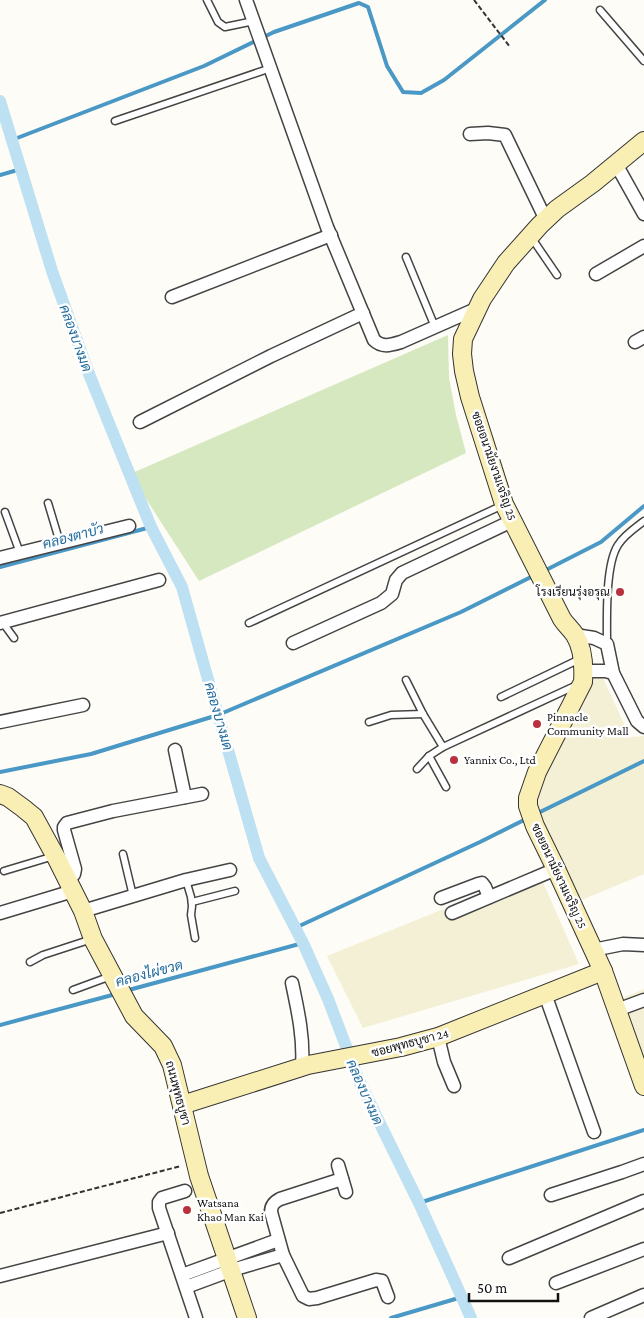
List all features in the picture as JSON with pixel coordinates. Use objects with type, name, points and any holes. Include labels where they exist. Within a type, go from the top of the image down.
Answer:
[{"type":"street","points":[[246,0],[331,235],[374,340],[383,346],[402,342],[478,308]]},
{"type":"street","points":[[470,134],[499,133],[504,135],[546,220]]},
{"type":"street","name":"ซอยอนามัยงามเจริญ 25","points":[[644,141],[557,209],[506,264],[482,299],[463,339],[462,354],[464,371],[477,422],[504,504],[562,619],[575,635],[583,670],[537,772],[528,798],[528,806],[535,826],[598,960],[644,1084]]},
{"type":"street","points":[[616,164],[644,214]]},
{"type":"street","points":[[172,298],[331,235]]},
{"type":"street","points":[[596,274],[644,246]]},
{"type":"street","points":[[140,422],[271,356],[363,313]]},
{"type":"street","points":[[293,643],[381,603],[392,594],[396,580],[402,573],[512,520]]},
{"type":"street","points":[[0,558],[129,526]]},
{"type":"street","points":[[1,623],[159,580]]},
{"type":"street","points":[[575,635],[594,638],[607,644],[613,673],[637,721],[644,727]]},
{"type":"street","points":[[583,670],[605,670],[613,673]]},
{"type":"street","points":[[0,722],[83,705]]},
{"type":"street","points":[[175,750],[185,797]]},
{"type":"street","name":"ถนนพุทธบูชา","points":[[0,794],[8,797],[34,817],[56,856],[83,911],[93,939],[134,1016],[157,1039],[168,1055],[195,1162],[248,1318]]},
{"type":"street","points":[[0,913],[70,886],[75,869],[64,830],[67,823],[113,811],[202,794]]},
{"type":"street","points":[[452,913],[556,869]]},
{"type":"street","points":[[83,911],[186,880],[230,870]]},
{"type":"street","points":[[441,898],[482,883],[489,897]]},
{"type":"street","points":[[598,960],[623,944],[644,946]]},
{"type":"street","points":[[598,960],[612,953],[622,951],[644,953]]},
{"type":"street","name":"ซอยพุทธบูชา 24","points":[[182,1105],[305,1066],[401,1047],[438,1037],[544,994],[598,960]]},
{"type":"street","points":[[292,983],[302,1034],[305,1066]]},
{"type":"street","points":[[544,994],[594,1132]]},
{"type":"street","points":[[617,1010],[644,1000]]},
{"type":"street","points":[[438,1037],[444,1062],[454,1086]]},
{"type":"street","points":[[551,1195],[644,1164]]},
{"type":"street","points":[[338,1165],[346,1192]]},
{"type":"street","points":[[342,1179],[280,1198],[271,1207],[283,1255],[304,1296],[308,1299],[376,1280],[382,1281],[388,1297]]},
{"type":"street","points":[[185,1190],[162,1198],[159,1202],[159,1208],[196,1318]]},
{"type":"street","points":[[509,1258],[644,1201]]},
{"type":"street","points":[[0,1276],[168,1233]]},
{"type":"street","points":[[184,1281],[230,1264],[278,1240]]},
{"type":"street","points":[[556,1283],[644,1248]]},
{"type":"street","points":[[230,1264],[283,1255]]},
{"type":"street","points":[[591,1318],[644,1296]]},
{"type":"lane","points":[[207,0],[218,22],[225,27],[254,21]]},
{"type":"lane","points":[[600,10],[644,61]]},
{"type":"lane","points":[[115,121],[268,62]]},
{"type":"lane","points":[[530,236],[557,275]]},
{"type":"lane","points":[[406,257],[435,327]]},
{"type":"lane","points":[[48,503],[60,543]]},
{"type":"lane","points":[[249,623],[504,504]]},
{"type":"lane","points":[[5,512],[20,553]]},
{"type":"lane","points":[[607,644],[609,582],[615,551],[624,538],[644,521]]},
{"type":"lane","points":[[1,623],[14,638]]},
{"type":"lane","points":[[501,698],[583,670]]},
{"type":"lane","points":[[417,768],[429,756],[443,747],[583,670]]},
{"type":"lane","points":[[406,680],[422,714],[443,747]]},
{"type":"lane","points":[[369,722],[390,715],[422,714]]},
{"type":"lane","points":[[429,756],[446,787]]},
{"type":"lane","points":[[123,854],[133,896]]},
{"type":"lane","points":[[4,871],[56,856]]},
{"type":"lane","points":[[186,880],[192,902],[191,915],[195,938]]},
{"type":"lane","points":[[192,902],[235,891]]},
{"type":"lane","points":[[30,962],[93,939]]},
{"type":"lane","points":[[73,990],[116,982]]},
{"type":"path","points":[[474,0],[510,47]]},
{"type":"path","points":[[0,1214],[195,1162]]},
{"type":"shaded area","points":[[585,664],[599,669],[630,737],[644,736],[644,874],[572,904],[524,792]]},
{"type":"shaded area","points":[[538,871],[579,964],[363,1028],[327,956]]},
{"type":"shaded area","points":[[644,989],[644,1056],[623,998]]},
{"type":"green space","points":[[448,335],[449,378],[466,453],[199,581],[130,474]]},
{"type":"waterway","points":[[12,140],[204,66],[274,32],[359,3],[368,7],[387,66],[403,92],[421,93],[444,80],[545,0]]},
{"type":"waterway","name":"คลองบางมด","points":[[0,101],[52,271],[89,374],[151,527],[182,587],[259,858],[303,943],[328,999],[360,1083],[419,1203],[471,1318]]},
{"type":"waterway","points":[[0,175],[21,169]]},
{"type":"waterway","points":[[544,571],[601,542],[644,506]]},
{"type":"waterway","name":"คลองตาบัว","points":[[0,567],[151,527]]},
{"type":"waterway","points":[[0,772],[91,754],[218,715],[461,612],[535,575]]},
{"type":"waterway","points":[[536,814],[644,761]]},
{"type":"waterway","points":[[295,928],[528,818]]},
{"type":"waterway","name":"คลองไผ่ขวด","points":[[125,991],[303,943]]},
{"type":"waterway","name":"คลองไผ่ขวด","points":[[0,1025],[116,994]]},
{"type":"waterway","points":[[419,1203],[644,1130]]},
{"type":"waterway","points":[[391,1318],[462,1297]]},
{"type":"place","name":"โรงเรียนรุ่งอรุณ","points":[[620,592]]},
{"type":"place","name":"Pinnacle Community Mall","points":[[537,724]]},
{"type":"place","name":"Yannix Co., Ltd","points":[[454,760]]},
{"type":"place","name":"Watsana Khao Man Kai","points":[[187,1210]]}]
